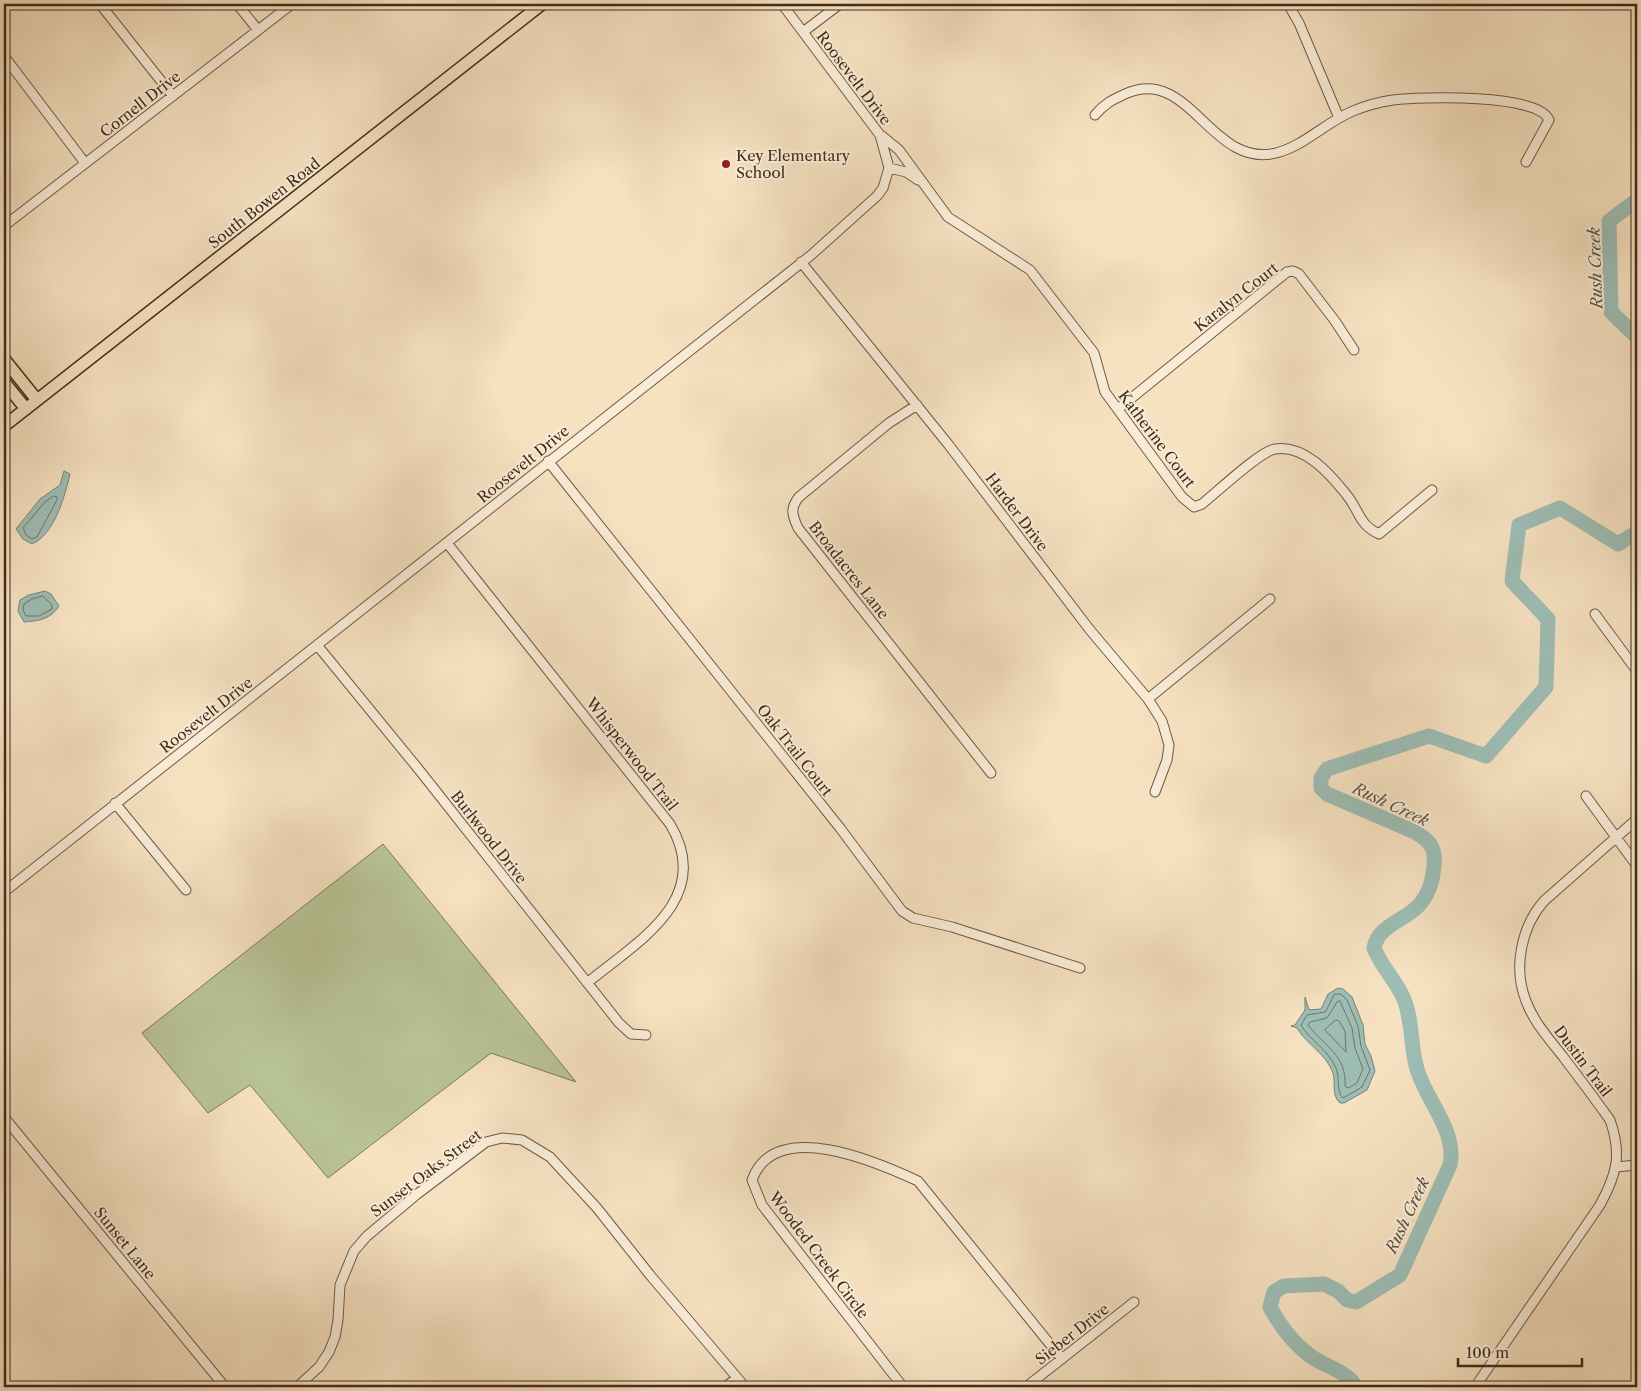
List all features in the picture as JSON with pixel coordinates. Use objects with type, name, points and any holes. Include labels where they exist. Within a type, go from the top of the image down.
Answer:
[{"type":"main road","name":"South Bowen Road","points":[[4,426],[542,4]]},
{"type":"main road","points":[[4,359],[37,400]]},
{"type":"main road","points":[[4,382],[26,409]]},
{"type":"street","points":[[100,4],[173,96]]},
{"type":"street","points":[[237,4],[258,30]]},
{"type":"street","name":"Cornell Drive","points":[[4,226],[292,4]]},
{"type":"street","name":"Roosevelt Drive","points":[[4,892],[801,262],[877,196],[883,188],[889,168],[886,150],[880,135],[782,4]]},
{"type":"street","points":[[803,32],[840,4]]},
{"type":"street","points":[[1288,4],[1299,23],[1339,118]]},
{"type":"street","points":[[4,56],[85,163]]},
{"type":"street","points":[[1095,115],[1105,103],[1135,89],[1163,90],[1191,108],[1214,133],[1242,152],[1263,155],[1288,150],[1339,118],[1362,108],[1395,100],[1490,98],[1534,106],[1547,115],[1550,120],[1526,162]]},
{"type":"street","name":"Katherine Court","points":[[880,135],[898,150],[948,217],[1030,270],[1094,353],[1105,392],[1182,496],[1194,507],[1202,504],[1262,456],[1275,449],[1298,452],[1309,456],[1347,495],[1366,528],[1379,534],[1432,490]]},
{"type":"street","name":"Katherine Court","points":[[889,168],[906,172],[920,181]]},
{"type":"street","name":"Harder Drive","points":[[801,262],[916,405],[1090,630],[1148,699],[1162,721],[1169,745],[1167,760],[1155,792]]},
{"type":"street","name":"Karalyn Court","points":[[1118,409],[1288,272],[1293,271],[1299,274],[1335,321],[1354,350]]},
{"type":"street","name":"Broadacres Lane","points":[[916,405],[889,423],[799,497],[793,505],[793,517],[798,528],[992,773]]},
{"type":"street","name":"Oak Trail Court","points":[[548,461],[840,828],[902,911],[913,918],[952,927],[1080,968]]},
{"type":"street","name":"Whisperwood Trail","points":[[447,543],[670,824],[683,852],[680,888],[667,915],[654,929],[587,983]]},
{"type":"street","points":[[1148,699],[1270,599]]},
{"type":"street","points":[[1594,614],[1637,671]]},
{"type":"street","name":"Burlwood Drive","points":[[317,645],[420,771],[587,983],[631,1034],[646,1035]]},
{"type":"street","points":[[1586,796],[1637,866]]},
{"type":"street","points":[[115,803],[186,890]]},
{"type":"street","name":"Dustin Trail","points":[[1475,1387],[1600,1205],[1612,1183],[1616,1166],[1617,1144],[1610,1120],[1532,1015],[1523,994],[1520,965],[1526,931],[1535,912],[1637,819]]},
{"type":"street","name":"Sunset Lane","points":[[4,1117],[225,1387]]},
{"type":"street","name":"Sunset Oaks Street","points":[[297,1387],[319,1367],[329,1352],[335,1337],[338,1320],[340,1285],[354,1251],[367,1236],[416,1195],[486,1142],[502,1138],[522,1140],[550,1157],[597,1208],[745,1387]]},
{"type":"street","name":"Wooded Creek Circle","points":[[903,1387],[762,1205],[752,1180],[758,1166],[764,1161],[785,1150],[831,1149],[885,1165],[918,1181],[1062,1359]]},
{"type":"street","points":[[1616,1166],[1637,1165]]},
{"type":"street","name":"Sieber Drive","points":[[1026,1387],[1134,1302]]},
{"type":"street","points":[[725,1387],[737,1378]]},
{"type":"green space","points":[[383,844],[576,1082],[491,1053],[328,1178],[250,1085],[208,1113],[142,1033]]},
{"type":"water","points":[[64,471],[70,474],[57,514],[47,532],[32,544],[23,539],[16,529],[40,499],[60,485]]},
{"type":"water","points":[[45,591],[51,594],[59,606],[48,617],[24,622],[18,611],[20,600],[29,595]]},
{"type":"water","points":[[1338,988],[1343,989],[1352,997],[1363,1025],[1365,1044],[1375,1071],[1367,1090],[1344,1103],[1340,1103],[1337,1100],[1333,1073],[1326,1060],[1297,1028],[1291,1026],[1295,1025],[1305,1010],[1305,997],[1309,1010],[1321,1009],[1328,994]]},
{"type":"waterway","name":"Rush Creek","points":[[1637,200],[1609,221],[1611,312],[1637,337]]},
{"type":"waterway","name":"Rush Creek","points":[[1356,1387],[1347,1377],[1315,1359],[1297,1345],[1282,1327],[1270,1307],[1274,1292],[1284,1286],[1324,1284],[1338,1291],[1347,1300],[1356,1302],[1400,1275],[1450,1165],[1451,1152],[1445,1128],[1421,1081],[1417,1069],[1406,1005],[1400,991],[1380,961],[1374,948],[1381,933],[1409,914],[1424,899],[1432,881],[1434,854],[1428,842],[1415,832],[1327,794],[1321,788],[1321,778],[1327,769],[1429,736],[1486,756],[1546,687],[1548,619],[1512,581],[1519,525],[1560,508],[1618,544],[1637,532]]},
{"type":"place","name":"Key Elementary School","points":[[726,164]]}]
